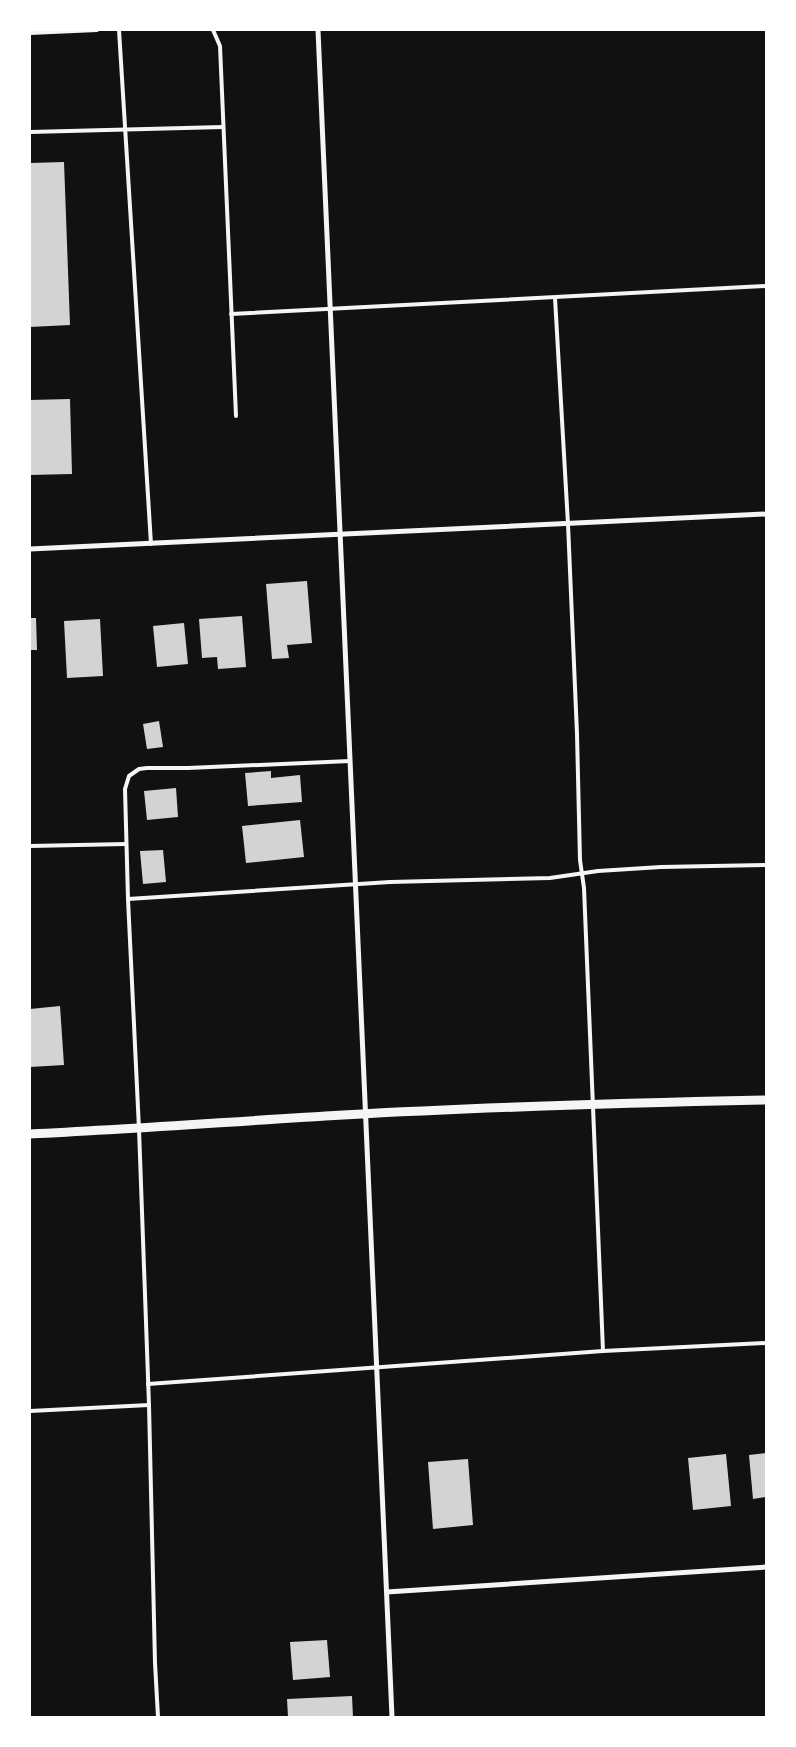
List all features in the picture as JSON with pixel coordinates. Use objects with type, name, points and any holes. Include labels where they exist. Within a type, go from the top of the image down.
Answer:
[{"type":"street","points":[[318,30],[392,1717]]},
{"type":"street","points":[[30,549],[766,514]]},
{"type":"street","points":[[30,1134],[139,1129],[365,1114],[592,1104],[766,1100]]},
{"type":"street","points":[[387,1592],[766,1567]]},
{"type":"lane","points":[[30,33],[97,30]]},
{"type":"lane","points":[[119,30],[150,544]]},
{"type":"lane","points":[[213,30],[220,46],[236,416]]},
{"type":"lane","points":[[30,132],[223,127]]},
{"type":"lane","points":[[231,314],[766,286]]},
{"type":"lane","points":[[555,298],[568,524],[580,860],[584,888],[603,1351]]},
{"type":"lane","points":[[158,1717],[149,1405],[125,789],[129,776],[139,769],[350,761]]},
{"type":"lane","points":[[30,846],[126,844]]},
{"type":"lane","points":[[128,899],[355,884],[550,878],[582,873],[661,867],[766,865]]},
{"type":"lane","points":[[148,1384],[603,1351],[766,1343]]},
{"type":"lane","points":[[30,1411],[149,1405]]},
{"type":"building","points":[[64,162],[70,325],[30,327],[30,163]]},
{"type":"building","points":[[70,399],[72,474],[30,475],[30,400]]},
{"type":"building","points":[[307,581],[312,643],[287,645],[289,658],[272,659],[266,584]]},
{"type":"building","points":[[242,616],[246,667],[218,669],[217,657],[202,658],[199,619]]},
{"type":"building","points":[[30,618],[36,618],[37,650],[30,650]]},
{"type":"building","points":[[100,619],[103,676],[67,678],[64,621]]},
{"type":"building","points":[[184,623],[188,664],[157,667],[153,626]]},
{"type":"building","points":[[159,721],[163,747],[147,749],[143,724]]},
{"type":"building","points":[[271,771],[271,778],[300,775],[302,802],[248,806],[245,773]]},
{"type":"building","points":[[176,788],[178,817],[147,820],[144,791]]},
{"type":"building","points":[[300,820],[304,857],[246,863],[242,826]]},
{"type":"building","points":[[163,850],[166,882],[143,884],[140,851]]},
{"type":"building","points":[[60,1006],[64,1065],[30,1067],[30,1009]]},
{"type":"building","points":[[766,1453],[766,1497],[753,1499],[749,1455]]},
{"type":"building","points":[[726,1454],[731,1506],[693,1510],[688,1458]]},
{"type":"building","points":[[468,1459],[473,1525],[433,1529],[428,1462]]},
{"type":"building","points":[[327,1640],[330,1677],[293,1680],[290,1642]]},
{"type":"building","points":[[352,1696],[353,1717],[288,1717],[287,1699]]}]
